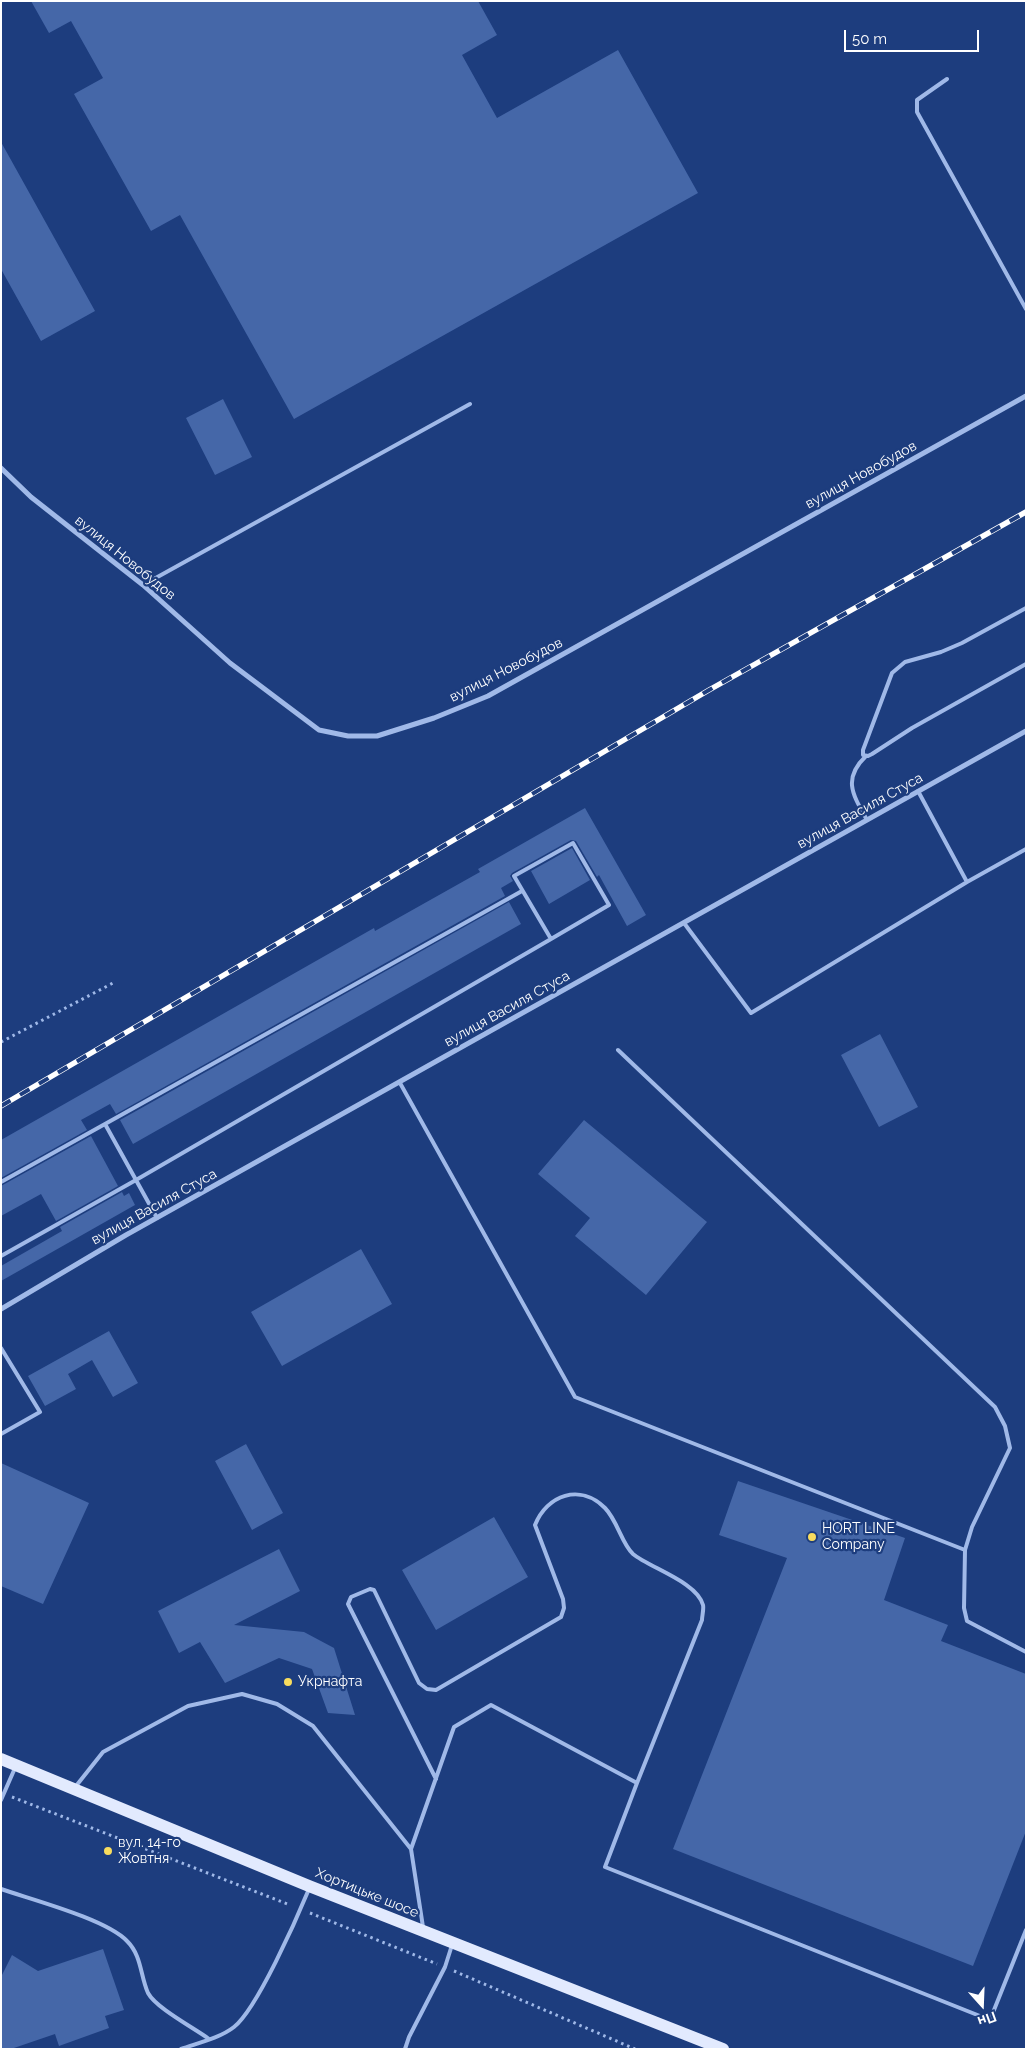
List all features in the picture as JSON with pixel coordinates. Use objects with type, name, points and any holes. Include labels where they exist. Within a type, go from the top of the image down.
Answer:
[{"type":"main road","name":"Хортицьке шосе","points":[[1,1759],[310,1886],[723,2049]]},
{"type":"street","name":"вулиця Новобудов","points":[[1,468],[31,497],[143,585],[230,663],[318,730],[348,736],[377,736],[434,718],[488,696],[1026,396]]},
{"type":"street","name":"вулиця Василя Стуса","points":[[1,1309],[157,1218],[1026,731]]},
{"type":"lane","points":[[947,78],[917,100],[917,112],[1026,309]]},
{"type":"lane","points":[[143,585],[470,404]]},
{"type":"lane","points":[[866,756],[863,750],[892,673],[905,662],[941,652],[962,643],[1026,608]]},
{"type":"lane","points":[[867,820],[852,792],[851,784],[853,772],[866,756],[1026,664]]},
{"type":"lane","points":[[918,792],[967,882]]},
{"type":"lane","points":[[1,1256],[136,1180],[551,939],[609,905],[573,843],[514,876],[551,939]]},
{"type":"lane","points":[[684,923],[751,1013],[967,882],[1026,849]]},
{"type":"lane","points":[[1,1182],[522,891]]},
{"type":"lane","points":[[618,1050],[995,1407],[1005,1426],[1010,1448],[972,1527],[965,1550],[964,1608],[967,1621],[1026,1652]]},
{"type":"lane","points":[[400,1083],[575,1397],[965,1550]]},
{"type":"lane","points":[[105,1124],[157,1218]]},
{"type":"lane","points":[[1,1348],[40,1412],[1,1434]]},
{"type":"lane","points":[[436,1779],[348,1604],[348,1599],[370,1589],[374,1590],[419,1683],[427,1689],[436,1690],[561,1617],[564,1608],[563,1599],[535,1525],[540,1512],[548,1503],[568,1494],[589,1498],[605,1508],[617,1524],[632,1553],[695,1592],[702,1605],[702,1620],[605,1867],[990,2020],[1026,1930]]},
{"type":"lane","points":[[74,1788],[103,1752],[188,1706],[242,1694],[276,1704],[314,1726],[411,1849]]},
{"type":"lane","points":[[424,1931],[411,1849],[454,1727],[491,1705],[637,1784]]},
{"type":"lane","points":[[1,1800],[16,1765]]},
{"type":"lane","points":[[181,2049],[234,2027],[246,2014],[301,1910],[310,1886]]},
{"type":"lane","points":[[1,1889],[108,1926],[128,1941],[139,1958],[149,1994],[157,2003],[209,2039]]},
{"type":"lane","points":[[406,2049],[409,2037],[445,1967],[453,1943]]},
{"type":"path","points":[[1,1042],[113,983]]},
{"type":"path","points":[[4,1794],[445,1967],[635,2049]]},
{"type":"building","points":[[31,1],[478,1],[497,35],[462,55],[497,118],[618,50],[698,193],[294,419],[180,215],[151,231],[74,94],[103,78],[71,21],[49,33]]},
{"type":"building","points":[[1,142],[95,311],[41,341],[1,269]]},
{"type":"building","points":[[223,399],[252,457],[215,475],[186,418]]},
{"type":"building","points":[[585,808],[646,915],[627,926],[599,875],[597,877],[576,841],[571,840],[512,873],[510,876],[513,881],[501,888],[505,896],[116,1114],[110,1104],[81,1120],[87,1130],[1,1178],[1,1140],[374,928],[375,931],[480,872],[478,869]]},
{"type":"building","points":[[572,848],[590,880],[549,904],[531,871]]},
{"type":"building","points":[[509,902],[521,924],[133,1144],[120,1120]]},
{"type":"building","points":[[880,1034],[918,1107],[879,1127],[841,1055]]},
{"type":"building","points":[[584,1120],[707,1222],[646,1295],[575,1236],[590,1218],[538,1174]]},
{"type":"building","points":[[91,1136],[118,1186],[56,1221],[41,1194],[1,1216],[1,1186]]},
{"type":"building","points":[[122,1192],[124,1196],[129,1193],[135,1205],[1,1281],[1,1266],[62,1231],[60,1227]]},
{"type":"building","points":[[361,1249],[392,1304],[282,1366],[251,1312]]},
{"type":"building","points":[[109,1331],[138,1383],[113,1397],[92,1360],[68,1374],[76,1389],[45,1406],[28,1376]]},
{"type":"building","points":[[246,1444],[283,1513],[252,1530],[215,1461]]},
{"type":"building","points":[[1,1463],[89,1503],[43,1604],[1,1586]]},
{"type":"building","points":[[738,1481],[905,1538],[884,1600],[948,1625],[941,1641],[1026,1674],[1026,1831],[973,1966],[673,1849],[787,1558],[719,1535]]},
{"type":"building","points":[[494,1517],[528,1577],[436,1630],[402,1570]]},
{"type":"building","points":[[279,1549],[300,1591],[234,1625],[304,1632],[334,1648],[355,1715],[328,1713],[312,1669],[279,1658],[225,1683],[200,1642],[179,1653],[158,1611]]},
{"type":"building","points":[[103,1949],[124,2010],[105,2016],[109,2028],[59,2046],[55,2034],[11,2049],[1,2049],[1,1977],[12,1955],[38,1971]]},
{"type":"railway","points":[[1,1106],[709,690],[1026,512]]},
{"type":"place","name":"HORT LINE Company","points":[[812,1537]]},
{"type":"place","name":"Укрнафта","points":[[288,1682]]},
{"type":"place","name":"вул. 14-го Жовтня","points":[[108,1851]]}]
